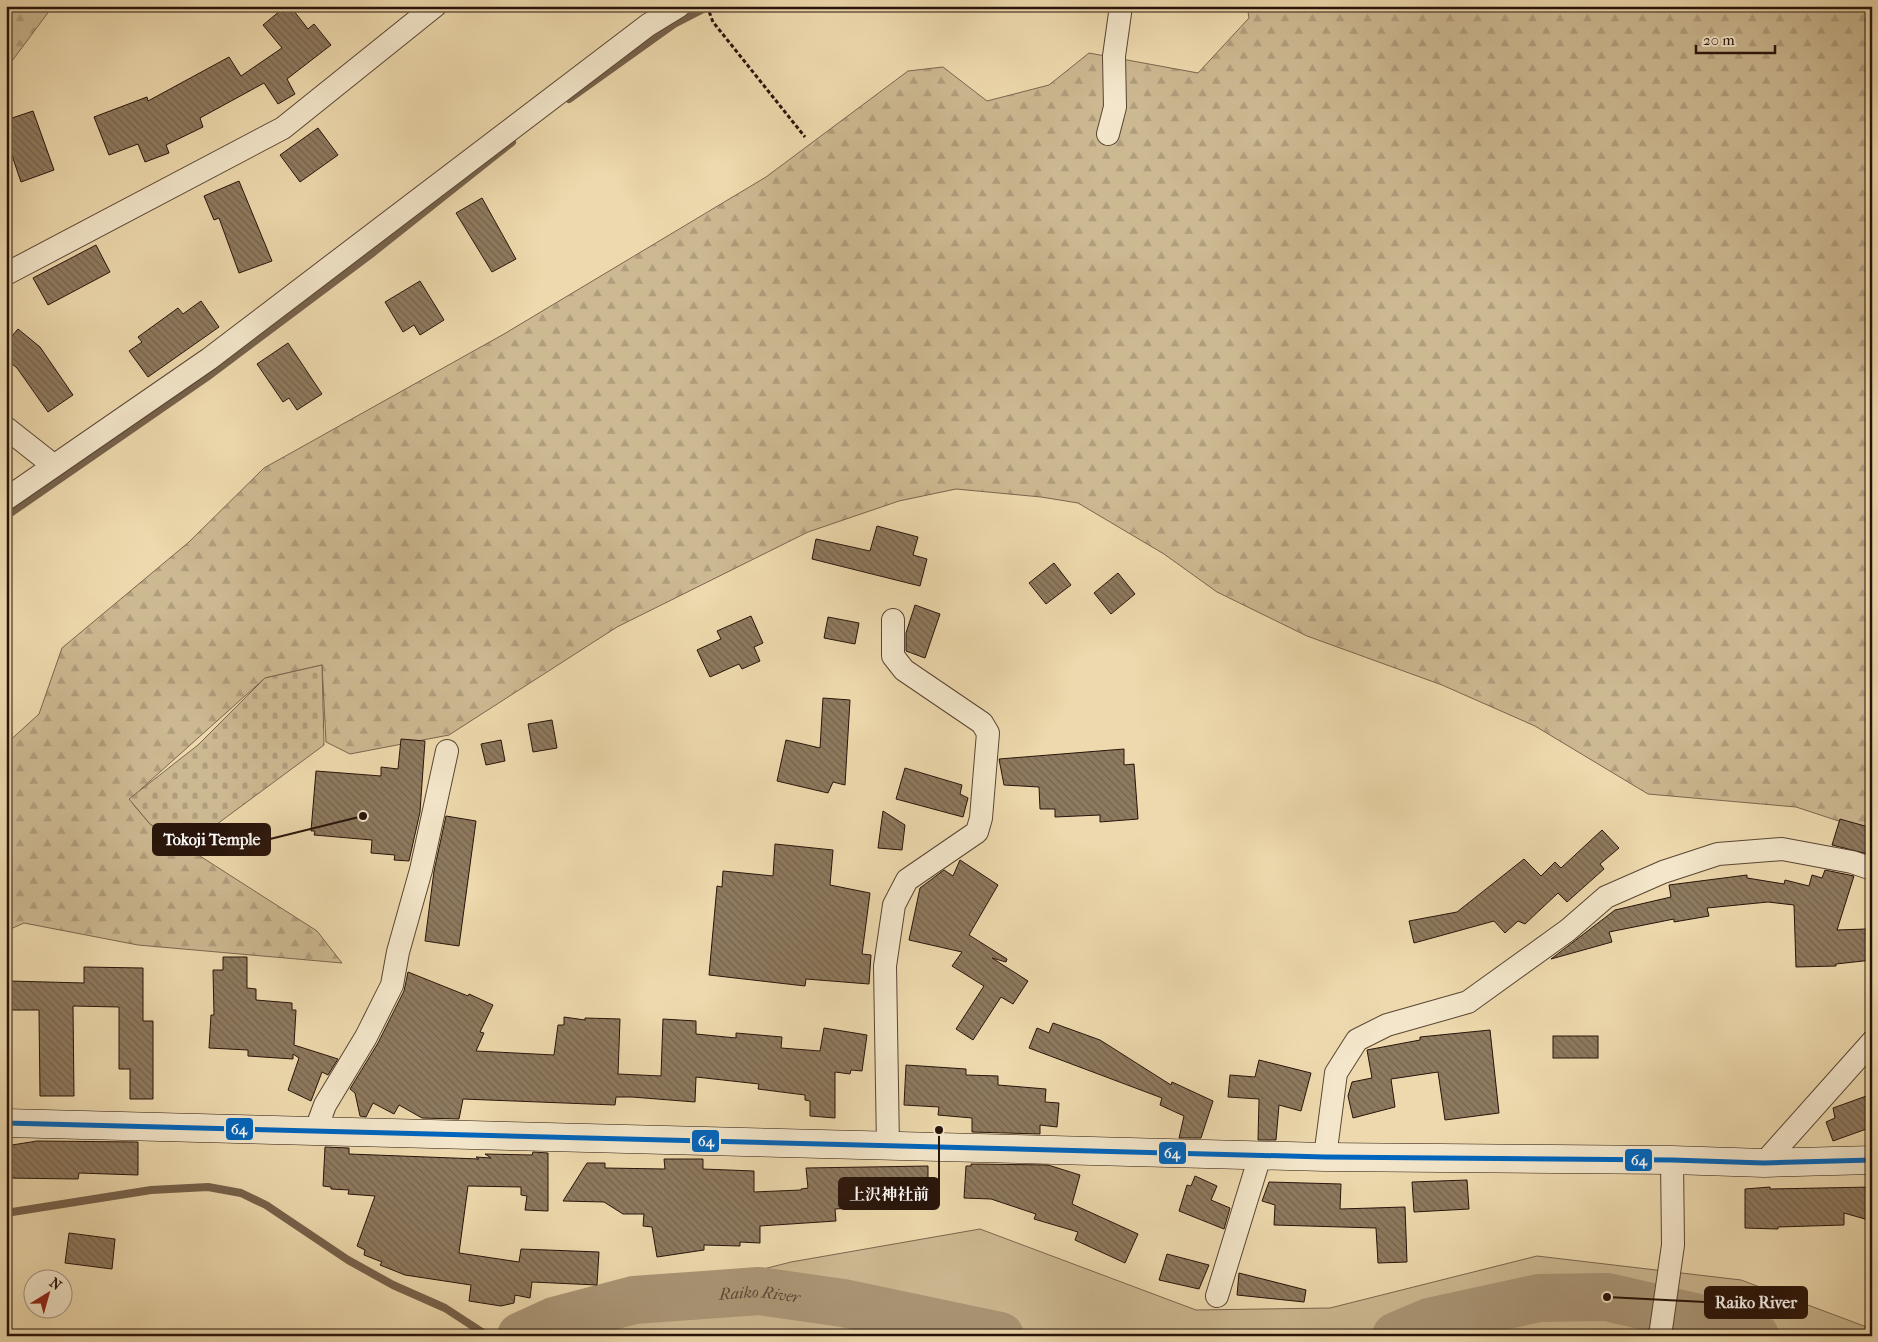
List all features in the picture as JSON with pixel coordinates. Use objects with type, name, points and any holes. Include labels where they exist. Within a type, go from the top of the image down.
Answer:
[{"type":"main road","points":[[6,1124],[1325,1158],[1672,1160],[1764,1163],[1872,1160]]},
{"type":"street","points":[[6,274],[283,128],[435,6]]},
{"type":"street","points":[[6,499],[52,465],[209,359],[648,25],[679,6]]},
{"type":"street","points":[[1108,134],[1115,107],[1114,56],[1121,6]]},
{"type":"street","points":[[6,428],[52,465]]},
{"type":"street","points":[[888,1146],[885,966],[894,905],[907,880],[978,832],[981,818],[988,733],[982,723],[904,670],[893,656],[894,620]]},
{"type":"street","points":[[315,1132],[325,1105],[366,1037],[392,985],[398,952],[421,870],[446,751]]},
{"type":"street","points":[[1325,1158],[1336,1073],[1356,1040],[1387,1025],[1468,1002],[1568,930],[1606,897],[1663,872],[1718,854],[1782,849],[1852,862],[1872,869]]},
{"type":"street","points":[[1764,1163],[1872,1042]]},
{"type":"street","points":[[1217,1296],[1260,1156]]},
{"type":"street","points":[[1660,1336],[1673,1245],[1672,1160]]},
{"type":"path","points":[[707,6],[713,22],[805,137]]},
{"type":"green space","points":[[6,6],[53,6],[6,69]]},
{"type":"green space","points":[[1247,6],[1872,6],[1872,832],[1796,807],[1648,794],[1535,726],[1442,685],[1307,636],[1217,592],[1164,554],[1078,503],[1041,497],[956,489],[899,501],[808,532],[617,627],[449,735],[350,754],[326,742],[322,665],[265,678],[141,789],[132,803],[150,824],[317,931],[342,963],[138,945],[24,923],[6,931],[6,744],[39,714],[62,648],[189,542],[264,468],[504,334],[766,177],[908,71],[943,67],[987,101],[1049,85],[1089,53],[1198,73],[1249,18]]},
{"type":"green space","points":[[322,665],[324,745],[186,847],[150,824],[129,799],[198,745],[265,678]]},
{"type":"green space","points":[[980,1229],[1196,1310],[1330,1308],[1537,1256],[1741,1280],[1872,1329],[1872,1336],[499,1336],[791,1262]]},
{"type":"building","points":[[286,6],[290,6],[308,29],[314,24],[331,45],[287,79],[295,94],[278,104],[264,83],[200,118],[203,127],[166,145],[169,153],[145,162],[138,144],[109,155],[94,117],[147,97],[148,101],[229,57],[241,76],[282,48],[263,25]]},
{"type":"building","points":[[33,111],[54,170],[21,182],[6,138],[6,120]]},
{"type":"building","points":[[318,128],[338,155],[300,182],[280,155]]},
{"type":"building","points":[[239,181],[272,261],[239,273],[219,218],[214,220],[204,196]]},
{"type":"building","points":[[482,198],[516,259],[492,272],[456,213]]},
{"type":"building","points":[[96,245],[110,272],[48,305],[33,278]]},
{"type":"building","points":[[420,281],[444,320],[420,335],[414,325],[403,332],[385,302]]},
{"type":"building","points":[[201,301],[219,327],[148,377],[129,351],[142,342],[138,337],[178,308],[183,314]]},
{"type":"building","points":[[18,329],[40,347],[73,395],[48,412],[17,368],[6,359],[6,343]]},
{"type":"building","points":[[288,343],[322,394],[297,410],[289,398],[283,402],[257,364]]},
{"type":"building","points":[[877,526],[918,537],[913,555],[927,559],[920,586],[812,559],[816,539],[870,551]]},
{"type":"building","points":[[1054,563],[1071,585],[1046,604],[1029,583]]},
{"type":"building","points":[[1118,573],[1135,594],[1111,614],[1094,593]]},
{"type":"building","points":[[915,605],[940,614],[925,658],[906,651],[906,633]]},
{"type":"building","points":[[751,616],[763,643],[754,647],[760,661],[742,669],[739,664],[710,677],[697,650],[721,639],[717,631]]},
{"type":"building","points":[[828,617],[859,623],[855,644],[824,638]]},
{"type":"building","points":[[823,698],[850,700],[845,785],[833,782],[828,793],[777,781],[786,740],[820,748]]},
{"type":"building","points":[[552,720],[557,748],[533,752],[528,724]]},
{"type":"building","points":[[401,739],[425,741],[420,812],[409,861],[394,860],[395,855],[371,853],[372,840],[314,835],[315,831],[311,831],[316,771],[381,776],[381,767],[398,769]]},
{"type":"building","points":[[501,740],[505,761],[486,765],[481,744]]},
{"type":"building","points":[[1124,749],[1124,765],[1134,764],[1138,819],[1100,822],[1100,815],[1055,817],[1055,809],[1040,809],[1039,787],[1004,785],[999,759]]},
{"type":"building","points":[[905,768],[962,785],[960,794],[968,798],[963,817],[896,799]]},
{"type":"building","points":[[883,811],[905,825],[902,850],[878,848]]},
{"type":"building","points":[[446,816],[476,821],[459,946],[425,941],[434,871]]},
{"type":"building","points":[[1840,819],[1872,828],[1872,855],[1832,845]]},
{"type":"building","points":[[1602,830],[1619,848],[1600,864],[1604,869],[1567,902],[1558,893],[1525,924],[1518,921],[1505,933],[1494,921],[1414,943],[1409,921],[1457,912],[1524,859],[1541,876],[1555,862],[1561,868]]},
{"type":"building","points":[[775,844],[833,850],[830,885],[870,893],[862,954],[871,955],[869,984],[806,979],[805,986],[709,975],[717,886],[722,887],[723,871],[773,876]]},
{"type":"building","points":[[960,860],[998,885],[969,935],[1007,959],[1006,962],[992,958],[1028,981],[1013,1004],[1001,997],[973,1040],[956,1029],[984,986],[952,966],[962,952],[909,940],[920,888],[944,870],[953,876]]},
{"type":"building","points":[[1825,870],[1854,876],[1837,930],[1866,929],[1866,939],[1872,939],[1872,960],[1836,964],[1836,966],[1796,967],[1794,905],[1768,902],[1707,908],[1709,916],[1674,922],[1674,919],[1609,932],[1612,942],[1551,959],[1615,910],[1671,897],[1669,885],[1747,875],[1747,878],[1784,884],[1785,880],[1809,886],[1812,875],[1822,878]]},
{"type":"building","points":[[223,957],[247,957],[247,988],[256,989],[256,1000],[292,1003],[292,1010],[296,1010],[294,1045],[338,1059],[328,1075],[322,1072],[311,1101],[288,1090],[299,1058],[293,1054],[293,1059],[248,1056],[248,1050],[209,1048],[211,1015],[214,1015],[213,970],[223,970]]},
{"type":"building","points":[[84,967],[143,968],[143,1021],[153,1021],[153,1099],[130,1099],[130,1069],[119,1069],[119,1007],[73,1006],[74,1096],[40,1096],[39,1010],[9,1010],[9,981],[84,983]]},
{"type":"building","points":[[408,972],[468,996],[469,994],[493,1005],[480,1032],[484,1033],[476,1051],[554,1055],[558,1025],[564,1025],[564,1017],[585,1020],[585,1018],[620,1019],[618,1074],[661,1076],[663,1019],[696,1021],[696,1034],[736,1038],[736,1033],[782,1037],[781,1048],[820,1051],[824,1028],[867,1035],[862,1071],[851,1070],[850,1074],[835,1072],[835,1118],[810,1116],[810,1101],[805,1100],[805,1095],[758,1089],[759,1084],[696,1077],[695,1102],[632,1097],[616,1097],[615,1105],[463,1099],[459,1119],[422,1118],[399,1105],[394,1114],[373,1103],[366,1117],[360,1116],[355,1093],[350,1089],[378,1043],[404,991]]},
{"type":"building","points":[[1053,1023],[1100,1040],[1171,1085],[1172,1082],[1213,1101],[1201,1138],[1179,1138],[1184,1116],[1160,1105],[1162,1098],[1029,1048],[1037,1028],[1049,1033]]},
{"type":"building","points":[[1490,1030],[1499,1113],[1445,1120],[1438,1072],[1391,1079],[1395,1107],[1353,1118],[1348,1096],[1352,1082],[1372,1078],[1367,1050],[1420,1040],[1420,1037]]},
{"type":"building","points":[[1553,1036],[1598,1036],[1598,1058],[1553,1058]]},
{"type":"building","points":[[1259,1060],[1311,1073],[1301,1111],[1279,1105],[1276,1140],[1258,1140],[1259,1099],[1228,1097],[1230,1075],[1255,1077]]},
{"type":"building","points":[[906,1065],[966,1069],[966,1075],[998,1076],[998,1085],[1046,1089],[1045,1102],[1059,1103],[1057,1127],[1040,1125],[1040,1134],[972,1132],[972,1118],[938,1115],[939,1107],[904,1105]]},
{"type":"building","points":[[1872,1094],[1872,1127],[1833,1141],[1826,1122],[1835,1118],[1833,1108]]},
{"type":"building","points":[[37,1141],[138,1142],[138,1175],[79,1173],[78,1179],[6,1178],[6,1146]]},
{"type":"building","points":[[325,1147],[349,1148],[349,1154],[479,1159],[476,1157],[491,1158],[485,1154],[532,1155],[533,1152],[548,1153],[548,1211],[525,1210],[527,1196],[521,1195],[521,1187],[468,1186],[459,1253],[519,1262],[521,1249],[599,1252],[597,1285],[532,1282],[530,1298],[515,1295],[514,1303],[501,1306],[469,1301],[471,1285],[405,1275],[380,1265],[382,1262],[364,1255],[365,1250],[357,1246],[375,1196],[348,1194],[349,1190],[331,1189],[331,1187],[323,1186]]},
{"type":"building","points":[[664,1159],[703,1159],[703,1169],[754,1171],[754,1192],[808,1188],[806,1168],[928,1166],[928,1202],[882,1202],[882,1206],[835,1209],[836,1221],[760,1226],[760,1243],[740,1242],[740,1246],[704,1245],[704,1250],[657,1257],[652,1227],[643,1226],[644,1214],[623,1214],[604,1202],[563,1201],[587,1163],[605,1163],[605,1168],[665,1169]]},
{"type":"building","points":[[971,1164],[1048,1165],[1080,1175],[1072,1204],[1138,1234],[1125,1263],[1075,1240],[1078,1232],[1034,1219],[1036,1214],[991,1199],[964,1198],[966,1166],[971,1166]]},
{"type":"building","points":[[1195,1176],[1217,1186],[1211,1200],[1230,1208],[1224,1229],[1179,1211],[1187,1185],[1191,1186]]},
{"type":"building","points":[[1467,1180],[1469,1209],[1414,1212],[1412,1182]]},
{"type":"building","points":[[1269,1182],[1341,1184],[1340,1209],[1405,1207],[1407,1262],[1378,1263],[1376,1228],[1274,1225],[1275,1205],[1262,1201]]},
{"type":"building","points":[[1770,1187],[1770,1189],[1872,1187],[1872,1221],[1844,1213],[1844,1225],[1778,1227],[1778,1229],[1745,1228],[1745,1189]]},
{"type":"building","points":[[69,1233],[115,1239],[112,1269],[65,1263]]},
{"type":"building","points":[[1167,1254],[1209,1265],[1199,1289],[1159,1280]]},
{"type":"building","points":[[1239,1273],[1306,1290],[1304,1302],[1237,1295]]},
{"type":"waterway","points":[[569,99],[674,24],[709,6]]},
{"type":"waterway","points":[[6,516],[207,377],[371,254],[512,142]]},
{"type":"waterway","points":[[6,1213],[151,1190],[208,1187],[241,1193],[266,1205],[348,1260],[393,1285],[445,1308],[488,1336]]},
{"type":"waterway","name":"Raiko River","points":[[521,1336],[554,1321],[634,1300],[759,1291],[843,1303],[1000,1336]]},
{"type":"waterway","name":"Raiko River","points":[[1396,1336],[1429,1322],[1539,1298],[1607,1297],[1694,1317],[1755,1336]]},
{"type":"transit line","name":"64","points":[[6,1123],[1325,1157],[1672,1160],[1764,1163],[1872,1160]]},
{"type":"place","name":"Tokoji Temple","points":[[363,816]]},
{"type":"place","name":"上沢神社前","points":[[939,1130]]},
{"type":"place","name":"Raiko River","points":[[1607,1297]]}]
